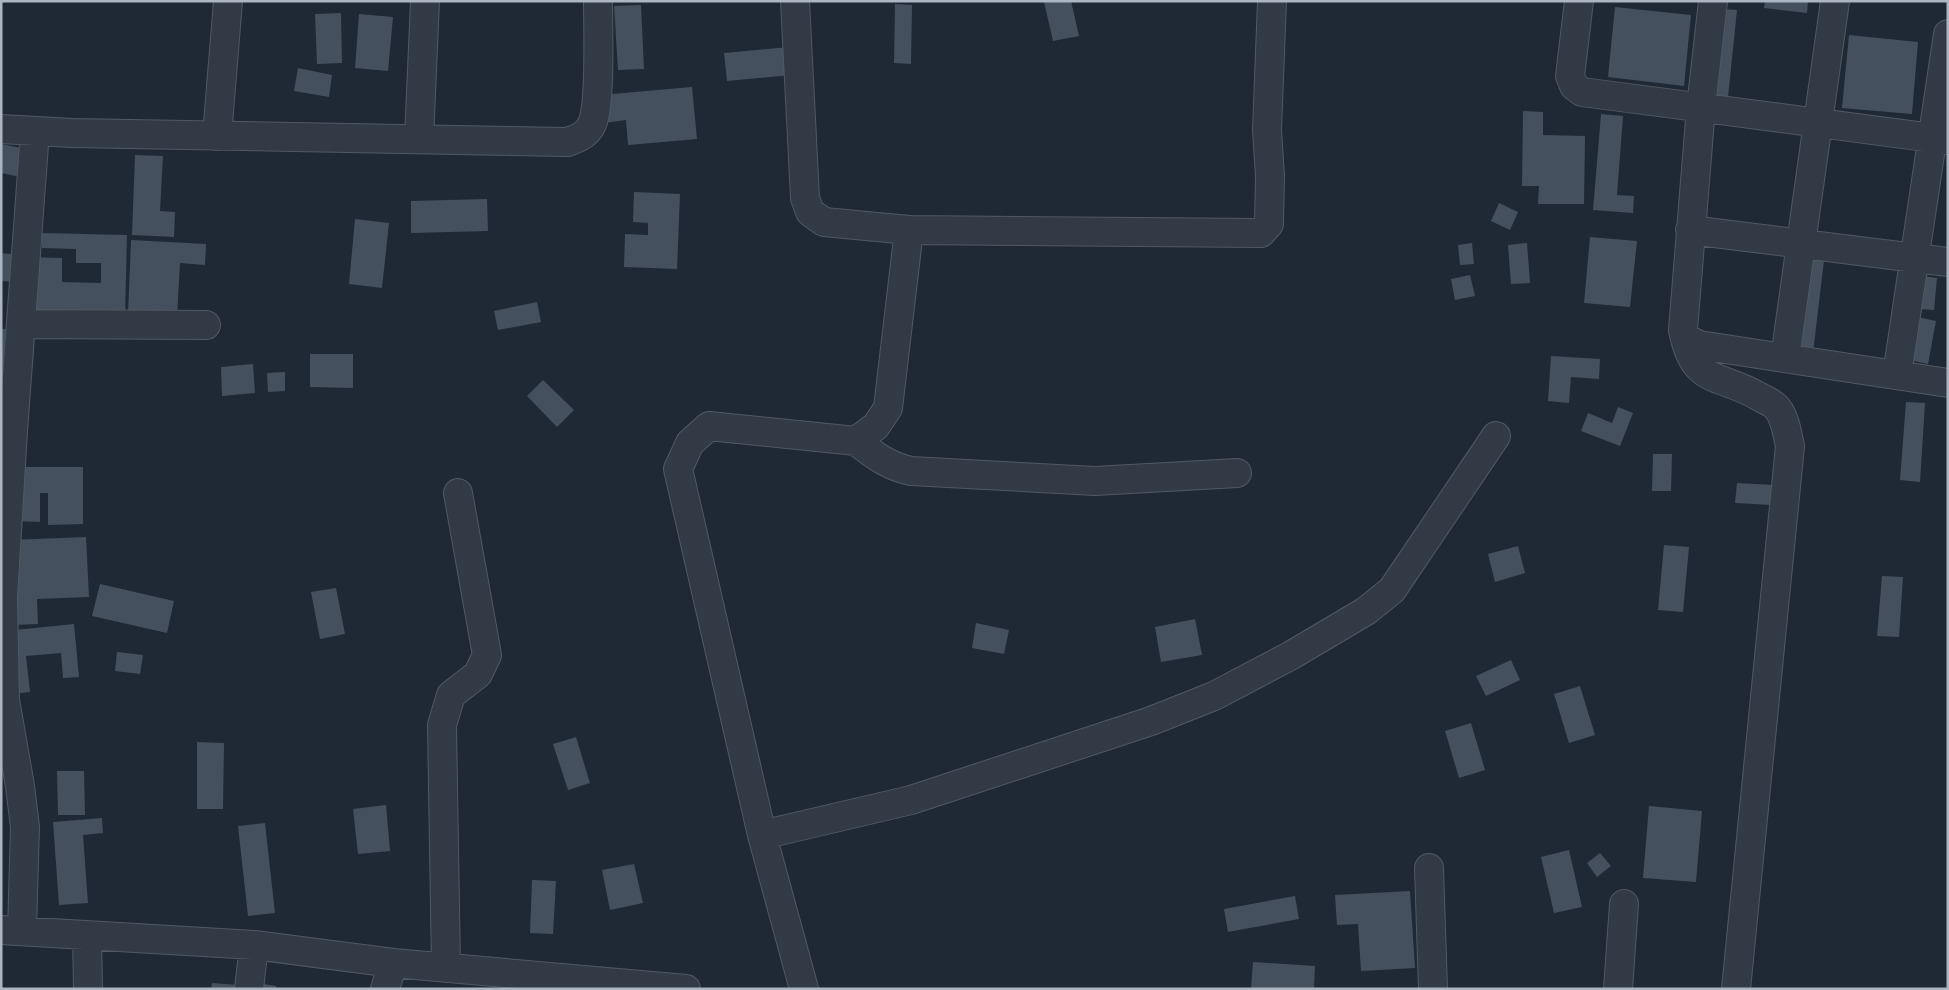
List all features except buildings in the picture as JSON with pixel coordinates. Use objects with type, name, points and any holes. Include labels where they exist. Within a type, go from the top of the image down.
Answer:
[{"type":"street","points":[[217,136],[228,1]]},
{"type":"street","points":[[419,139],[425,1]]},
{"type":"street","points":[[1,129],[217,136],[568,142],[582,137],[592,124],[596,105],[598,1]]},
{"type":"street","points":[[795,1],[805,198],[810,212],[824,222],[910,230],[1261,233],[1269,224],[1270,176],[1267,130],[1272,1]]},
{"type":"street","points":[[1579,1],[1570,76],[1574,86],[1582,92],[1941,139]]},
{"type":"street","points":[[1713,1],[1701,107],[1682,320],[1685,338],[1690,358],[1696,367],[1708,376],[1748,390],[1775,406],[1784,421],[1790,446],[1736,989]]},
{"type":"street","points":[[1785,358],[1834,1]]},
{"type":"street","points":[[1897,375],[1915,257],[1941,139],[1948,34]]},
{"type":"street","points":[[35,131],[21,324],[7,430],[2,598],[5,700],[11,786],[25,827],[12,931],[254,945],[446,968],[532,982],[686,989]]},
{"type":"street","points":[[856,441],[876,426],[888,408],[910,230]]},
{"type":"street","points":[[1690,230],[1948,262]]},
{"type":"street","points":[[21,324],[206,324]]},
{"type":"street","points":[[1685,338],[1699,345],[1948,384]]},
{"type":"street","points":[[804,989],[762,835],[678,470],[690,443],[709,426],[856,441],[880,460],[910,471],[1096,481],[1237,473]]},
{"type":"street","points":[[762,835],[911,800],[1151,720],[1214,696],[1290,656],[1366,611],[1392,590],[1496,436]]},
{"type":"street","points":[[446,968],[442,725],[450,695],[478,674],[487,655],[458,494]]},
{"type":"street","points":[[1430,868],[1433,989]]},
{"type":"street","points":[[1618,989],[1624,904]]},
{"type":"street","points":[[87,936],[88,989]]},
{"type":"street","points":[[249,989],[254,945]]},
{"type":"street","points":[[385,989],[392,963]]}]
